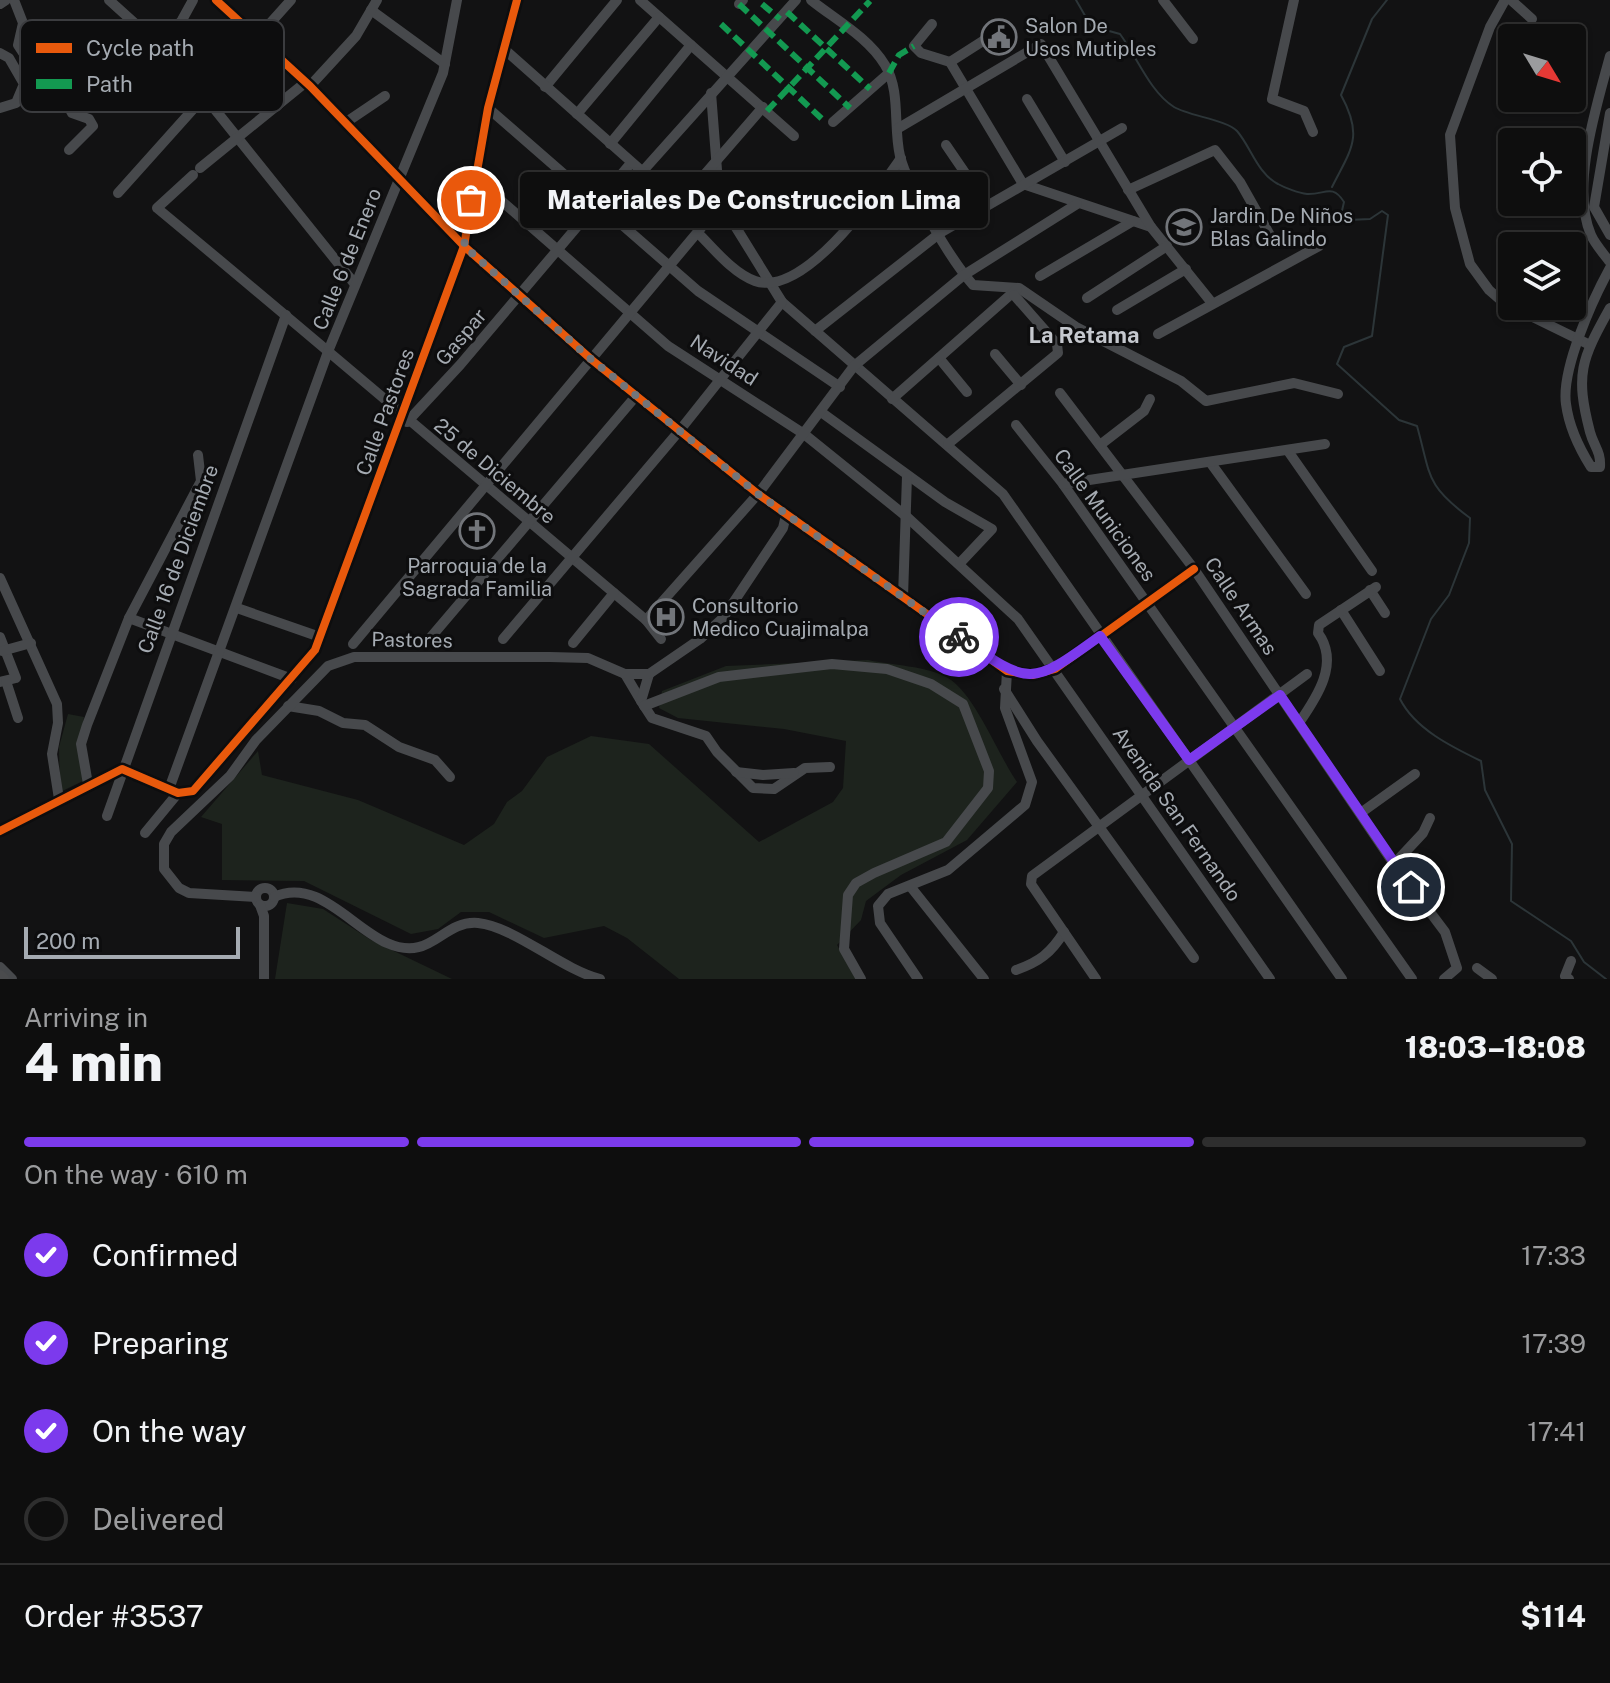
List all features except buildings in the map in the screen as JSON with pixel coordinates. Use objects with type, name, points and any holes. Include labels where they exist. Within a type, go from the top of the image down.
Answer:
[{"type":"street","points":[[0,4],[6,0]]},
{"type":"street","points":[[14,0],[22,20]]},
{"type":"street","points":[[109,0],[131,20]]},
{"type":"street","points":[[182,20],[193,0]]},
{"type":"street","points":[[274,20],[291,0]]},
{"type":"street","points":[[284,102],[308,84],[356,36],[377,0]]},
{"type":"street","name":"Calle 6 de Enero","points":[[145,833],[174,791],[329,349],[445,64],[457,0]]},
{"type":"street","name":"Calle Pastores","points":[[174,791],[193,791],[312,657],[405,420],[464,246],[488,108],[517,0]]},
{"type":"street","points":[[545,87],[617,0]]},
{"type":"street","points":[[640,0],[794,136]]},
{"type":"street","points":[[642,172],[796,0]]},
{"type":"street","points":[[811,0],[869,44],[889,73],[901,158],[940,233],[973,285],[1016,291],[1076,327],[1181,381],[1206,401],[1294,383],[1338,394]]},
{"type":"street","points":[[1163,0],[1193,39]]},
{"type":"street","points":[[1294,0],[1272,99],[1304,111],[1313,132]]},
{"type":"street","points":[[1505,0],[1490,27],[1450,135],[1455,208],[1470,264],[1489,290],[1504,303],[1585,342]]},
{"type":"street","points":[[1511,0],[1532,19]]},
{"type":"street","points":[[219,1],[238,20]]},
{"type":"street","points":[[371,10],[445,64]]},
{"type":"street","points":[[577,114],[659,17]]},
{"type":"street","points":[[932,24],[914,46],[921,53],[950,62],[1023,184],[1151,227]]},
{"type":"street","points":[[950,62],[986,39]]},
{"type":"street","points":[[897,129],[1041,44],[1151,227],[1212,303]]},
{"type":"street","points":[[610,144],[691,45]]},
{"type":"street","points":[[504,49],[679,204],[749,278],[770,281],[799,271],[830,247],[870,203],[901,158]]},
{"type":"street","points":[[0,53],[9,58],[20,77]]},
{"type":"street","points":[[1610,56],[1583,176],[1584,207],[1591,235],[1610,264],[1565,401],[1577,446],[1591,467],[1600,467],[1601,453],[1591,438],[1579,379],[1585,342],[1610,308]]},
{"type":"street","points":[[284,63],[464,246],[592,360],[786,515],[1007,671],[1033,675],[1055,669],[1194,569]]},
{"type":"street","points":[[833,122],[889,73]]},
{"type":"street","points":[[711,93],[718,183]]},
{"type":"street","points":[[0,108],[16,103],[20,94]]},
{"type":"street","points":[[345,123],[385,96]]},
{"type":"street","points":[[1027,99],[1065,162]]},
{"type":"street","points":[[679,204],[763,107]]},
{"type":"street","points":[[488,108],[670,267],[758,334],[840,387]]},
{"type":"street","points":[[69,150],[93,126],[89,119],[71,112]]},
{"type":"street","points":[[118,193],[191,112]]},
{"type":"street","points":[[217,112],[354,283]]},
{"type":"street","points":[[236,137],[270,112]]},
{"type":"street","points":[[1610,113],[1594,207],[1610,235]]},
{"type":"street","points":[[815,331],[940,233],[1122,128]]},
{"type":"street","name":"25 de Diciembre","points":[[236,137],[157,208],[329,349],[405,420],[646,620],[661,639]]},
{"type":"street","points":[[946,145],[987,205]]},
{"type":"street","points":[[1128,190],[1215,150],[1240,182],[1271,237]]},
{"type":"street","name":"Gaspar","points":[[405,420],[558,250],[631,163]]},
{"type":"street","name":"Navidad","points":[[475,178],[668,346],[804,434],[960,563]]},
{"type":"street","points":[[646,620],[758,494],[854,366],[964,275],[1077,204]]},
{"type":"street","points":[[727,213],[782,302],[1003,494],[1342,979]]},
{"type":"street","points":[[1040,276],[1133,221]]},
{"type":"street","points":[[353,644],[631,314],[699,228]]},
{"type":"street","points":[[1087,298],[1167,246]]},
{"type":"street","points":[[1158,334],[1319,246]]},
{"type":"street","points":[[1117,310],[1186,269]]},
{"type":"street","points":[[948,444],[1058,353],[1057,344],[1016,291]]},
{"type":"street","points":[[892,399],[1016,291]]},
{"type":"street","points":[[503,639],[721,381],[782,302]]},
{"type":"street","name":"Calle 16 de Diciembre","points":[[107,816],[169,633],[286,315]]},
{"type":"street","points":[[995,354],[1021,385]]},
{"type":"street","points":[[939,358],[967,392]]},
{"type":"street","name":"Calle Armas","points":[[1060,393],[1194,569],[1362,812],[1394,864],[1445,932],[1457,968],[1444,979]]},
{"type":"street","points":[[431,637],[636,396]]},
{"type":"street","points":[[1100,445],[1144,411],[1150,399]]},
{"type":"street","points":[[821,412],[907,476],[992,529],[960,563]]},
{"type":"street","name":"Calle Municiones","points":[[1016,425],[1063,484],[1412,979]]},
{"type":"street","points":[[1063,484],[1325,444]]},
{"type":"street","points":[[1288,451],[1372,571]]},
{"type":"street","points":[[88,784],[81,744],[129,618],[201,481],[198,455]]},
{"type":"street","points":[[1210,462],[1306,594]]},
{"type":"street","points":[[903,597],[907,476]]},
{"type":"street","points":[[642,703],[649,674],[700,639],[723,618],[783,528],[786,515]]},
{"type":"street","name":"Avenida San Fernando","points":[[960,563],[1018,619],[1270,979]]},
{"type":"street","points":[[0,578],[31,643],[59,714],[52,754],[59,799]]},
{"type":"street","points":[[1299,723],[1324,683],[1328,660],[1325,642],[1318,633],[1319,625],[1373,588],[1385,613]]},
{"type":"street","points":[[573,643],[614,593]]},
{"type":"street","points":[[237,608],[320,637]]},
{"type":"street","points":[[1341,610],[1380,671]]},
{"type":"street","points":[[129,618],[292,679]]},
{"type":"street","points":[[0,637],[7,681],[18,718]]},
{"type":"street","points":[[2,651],[31,643]]},
{"type":"street","name":"Pastores","points":[[600,979],[492,926],[468,924],[427,947],[403,949],[367,933],[311,894],[290,891],[264,904],[189,893],[170,879],[162,856],[171,832],[230,776],[319,672],[354,657],[588,658],[625,674],[649,674]]},
{"type":"street","points":[[642,703],[719,677],[832,664],[887,669],[931,684],[963,704],[989,771],[988,788],[946,842],[874,873],[856,883],[848,895],[844,949],[861,979]]},
{"type":"street","points":[[918,979],[877,913],[888,894],[948,870],[1025,805],[1032,782],[1005,708],[1007,671]]},
{"type":"street","points":[[625,674],[652,718],[706,736],[753,788],[774,789],[805,768],[830,767]]},
{"type":"street","points":[[1096,979],[1031,884],[1038,869],[1307,674]]},
{"type":"street","points":[[1004,689],[1194,958]]},
{"type":"street","points":[[288,706],[319,711],[343,723],[365,725],[399,747],[435,760],[450,777]]},
{"type":"street","points":[[0,831],[122,769],[174,791]]},
{"type":"street","points":[[1362,812],[1415,774]]},
{"type":"street","points":[[1394,864],[1423,833],[1430,818]]},
{"type":"street","points":[[910,886],[984,979]]},
{"type":"street","points":[[264,904],[264,979]]},
{"type":"street","points":[[1016,970],[1037,963],[1051,951],[1064,932]]},
{"type":"street","points":[[1569,979],[1565,976],[1571,961]]},
{"type":"street","points":[[0,967],[12,979]]},
{"type":"street","points":[[1477,968],[1492,979]]},
{"type":"shaded area","points":[[868,660],[930,671],[958,686],[976,710],[1017,782],[967,840],[901,875],[866,901],[861,920],[837,945],[856,979],[679,979],[627,938],[604,926],[544,938],[489,912],[461,912],[438,929],[411,934],[304,881],[222,880],[222,824],[201,817],[258,751],[262,775],[358,800],[464,845],[494,824],[507,802],[522,791],[547,757],[591,736],[649,744],[759,842],[833,802],[843,788],[846,741],[784,729],[678,718],[659,708],[662,691],[726,666]]},
{"type":"shaded area","points":[[68,714],[84,717],[79,745],[85,780],[60,792],[59,747]]},
{"type":"shaded area","points":[[287,903],[323,909],[371,940],[452,979],[275,979]]},
{"type":"waterway","points":[[1076,0],[1091,26],[1120,34],[1165,100],[1181,110],[1232,127],[1242,137],[1259,167],[1271,179],[1304,193],[1336,193],[1344,202],[1341,215],[1348,220],[1370,219],[1382,211],[1388,215],[1372,336],[1344,347],[1337,364],[1399,420],[1417,426],[1428,468],[1437,488],[1470,518],[1469,543],[1449,595],[1431,619],[1400,699],[1425,728],[1481,761],[1485,790],[1512,844],[1511,901],[1571,941],[1584,962],[1606,979]]},
{"type":"waterway","points":[[1332,187],[1349,152],[1353,133],[1348,109],[1341,95],[1372,19],[1387,0]]},
{"type":"marked path","points":[[767,111],[870,1]]},
{"type":"marked path","points":[[739,4],[850,108]]},
{"type":"marked path","points":[[762,4],[780,19]]},
{"type":"marked path","points":[[787,12],[870,89]]},
{"type":"marked path","points":[[721,24],[822,119]]},
{"type":"marked path","points":[[889,73],[899,55],[914,46]]},
{"type":"cycle path","points":[[216,0],[238,20]]},
{"type":"cycle path","points":[[0,831],[122,769],[178,793],[193,791],[315,650],[464,246],[488,108],[517,0]]},
{"type":"cycle path","points":[[284,62],[464,246],[592,360],[758,494],[1007,671],[1033,675],[1055,669],[1194,569]]},
{"type":"way so far","points":[[471,200],[464,246],[592,360],[758,494],[959,637]]},
{"type":"place","name":"Salon De Usos Mutiples","points":[[999,37]]},
{"type":"place","name":"Materiales De Construccion Lima","points":[[471,200]]},
{"type":"place","name":"Jardin De Niños Blas Galindo","points":[[1184,227]]},
{"type":"place","name":"Parroquia de la Sagrada Familia","points":[[477,531]]},
{"type":"place","name":"Consultorio Medico Cuajimalpa","points":[[666,617]]},
{"type":"district","name":"La Retama","points":[[1084,335]]},
{"type":"route","points":[[959,637],[1007,671],[1033,675],[1055,669],[1100,636],[1189,760],[1280,695],[1411,887]]}]
